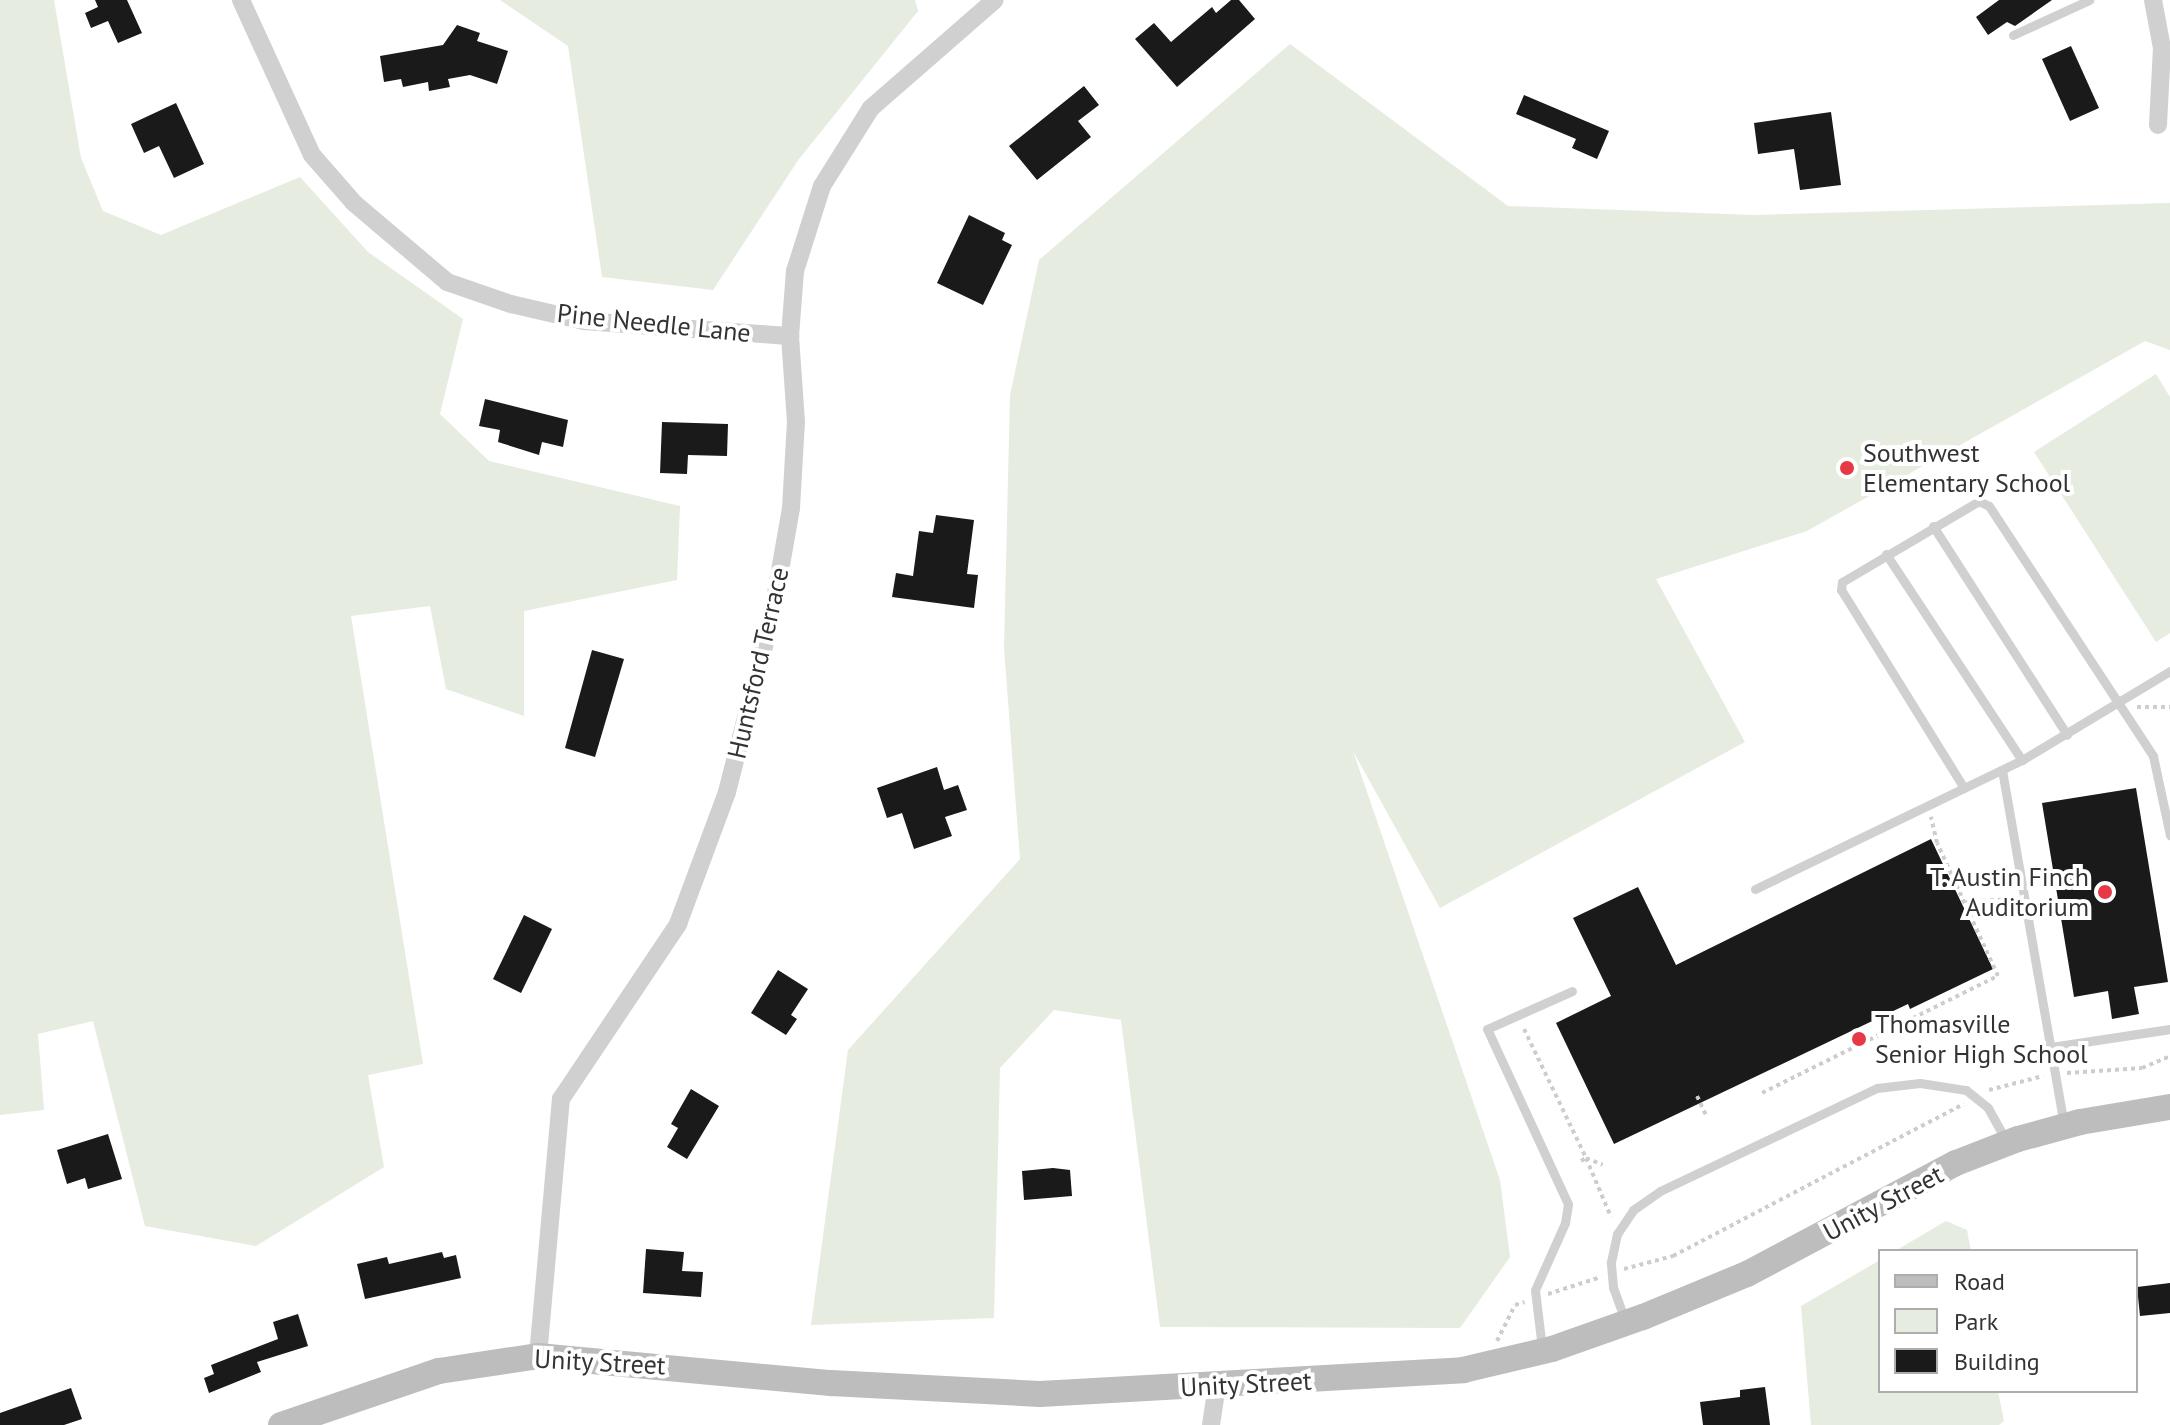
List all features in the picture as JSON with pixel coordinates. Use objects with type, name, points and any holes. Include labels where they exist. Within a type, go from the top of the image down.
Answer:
[{"type":"street","name":"Pine Needle Lane","points":[[241,0],[312,155],[354,203],[447,282],[511,304],[584,321],[790,336]]},
{"type":"street","name":"Huntsford Terrace","points":[[538,1356],[561,1099],[678,924],[727,792],[772,616],[791,508],[796,422],[790,336],[795,271],[822,186],[871,108],[995,0]]},
{"type":"street","points":[[2153,0],[2162,48],[2158,125]]},
{"type":"street","name":"Unity Street","points":[[295,1423],[439,1371],[538,1356],[831,1383],[1040,1394],[1463,1370],[1542,1351],[1626,1324],[1747,1274],[1956,1163],[2007,1144],[2064,1126],[2170,1107]]},
{"type":"street","points":[[1211,1425],[1217,1385]]},
{"type":"lane","points":[[2013,35],[2089,0]]},
{"type":"lane","points":[[1964,788],[1841,590],[1842,582],[1967,504],[1979,501],[1989,506],[2153,756],[2170,835]]},
{"type":"lane","points":[[1933,526],[2067,735]]},
{"type":"lane","points":[[1886,554],[2022,760]]},
{"type":"lane","points":[[1755,889],[2022,760],[2119,705],[2170,671]]},
{"type":"lane","points":[[2002,770],[2064,1126]]},
{"type":"lane","points":[[1542,1351],[1535,1290],[1565,1223],[1568,1204],[1487,1029],[1572,991]]},
{"type":"lane","points":[[2051,1047],[2170,1029]]},
{"type":"lane","points":[[1626,1324],[1612,1273],[1617,1234],[1633,1210],[1660,1191],[1877,1088],[1920,1083],[1966,1090],[1988,1108],[2007,1144]]},
{"type":"path","points":[[2119,705],[2169,708]]},
{"type":"path","points":[[1762,1093],[1998,976],[1937,843],[1929,806]]},
{"type":"path","points":[[1966,902],[2026,898]]},
{"type":"path","points":[[1523,1028],[1617,1234]]},
{"type":"path","points":[[1697,1096],[1707,1117]]},
{"type":"path","points":[[1612,1273],[1673,1256],[1975,1098]]},
{"type":"path","points":[[1583,1159],[1603,1165]]},
{"type":"green space","points":[[0,0],[54,0],[81,158],[103,211],[161,235],[300,177],[368,252],[463,319],[440,414],[489,461],[680,506],[677,580],[524,611],[524,716],[446,689],[430,606],[351,616],[423,1064],[368,1075],[384,1167],[256,1246],[145,1226],[93,1021],[38,1034],[44,1110],[0,1115]]},
{"type":"green space","points":[[500,0],[915,0],[918,11],[799,159],[713,290],[602,277],[568,46]]},
{"type":"green space","points":[[1290,44],[1508,206],[1754,215],[2170,203],[2170,350],[2145,341],[1807,531],[1656,579],[1745,742],[1440,908],[1353,751],[1500,1180],[1510,1257],[1460,1328],[1160,1327],[1121,1020],[1054,1010],[1000,1068],[994,1318],[811,1325],[848,1050],[1020,859],[1004,648],[1010,395],[1039,260]]},
{"type":"green space","points":[[2156,374],[2170,397],[2170,633],[2156,642],[2034,452]]},
{"type":"green space","points":[[1946,1221],[1967,1230],[1971,1249],[1898,1249]]},
{"type":"green space","points":[[1878,1261],[1878,1393],[1998,1393],[2004,1421],[1999,1425],[1811,1425],[1801,1306]]},
{"type":"building","points":[[95,0],[127,0],[142,33],[118,43],[108,21],[91,28],[85,13],[98,7]]},
{"type":"building","points":[[1231,0],[1239,0],[1255,19],[1177,87],[1135,39],[1154,23],[1171,42],[1212,7],[1216,13]]},
{"type":"building","points":[[1999,0],[2052,0],[2015,26],[2007,22],[1988,35],[1976,17]]},
{"type":"building","points":[[457,25],[480,33],[477,41],[508,51],[497,84],[470,75],[448,79],[450,87],[429,91],[428,82],[403,87],[401,79],[384,82],[380,56],[443,45]]},
{"type":"building","points":[[2071,46],[2099,108],[2070,121],[2042,59]]},
{"type":"building","points":[[1084,86],[1099,105],[1078,121],[1091,137],[1037,180],[1009,146]]},
{"type":"building","points":[[1524,95],[1609,131],[1597,159],[1572,148],[1576,139],[1516,114]]},
{"type":"building","points":[[176,103],[204,164],[174,178],[159,146],[144,153],[131,124]]},
{"type":"building","points":[[1831,112],[1841,185],[1800,190],[1794,149],[1758,154],[1754,123]]},
{"type":"building","points":[[969,215],[1005,233],[1002,240],[1012,245],[983,305],[937,283]]},
{"type":"building","points":[[485,399],[568,420],[563,447],[542,442],[539,455],[498,442],[500,430],[479,426]]},
{"type":"building","points":[[662,422],[728,424],[727,456],[688,455],[687,474],[660,473]]},
{"type":"building","points":[[936,515],[974,520],[967,574],[978,575],[974,608],[892,597],[896,573],[913,576],[919,531],[933,533]]},
{"type":"building","points":[[592,650],[624,659],[595,757],[565,748]]},
{"type":"building","points":[[937,767],[944,790],[958,785],[967,810],[945,817],[952,836],[914,849],[902,813],[887,818],[877,788]]},
{"type":"building","name":"T. Austin Finch Auditorium","points":[[2136,788],[2168,982],[2134,987],[2139,1014],[2112,1019],[2108,991],[2074,997],[2042,803]]},
{"type":"building","points":[[1931,839],[1993,969],[1910,1009],[1908,1004],[1614,1144],[1556,1023],[1611,996],[1573,918],[1638,887],[1676,965]]},
{"type":"building","points":[[524,915],[552,929],[521,993],[493,979]]},
{"type":"building","points":[[778,970],[808,989],[791,1015],[797,1019],[786,1035],[751,1013]]},
{"type":"building","points":[[691,1089],[719,1106],[687,1159],[667,1147],[678,1128],[671,1124]]},
{"type":"building","points":[[108,1134],[122,1179],[88,1189],[85,1178],[67,1184],[57,1150]]},
{"type":"building","points":[[1070,1170],[1072,1196],[1024,1200],[1022,1171]]},
{"type":"building","points":[[646,1249],[684,1252],[682,1271],[703,1272],[701,1297],[643,1293]]},
{"type":"building","points":[[442,1252],[444,1258],[456,1255],[461,1278],[365,1299],[357,1264],[387,1257],[389,1264]]},
{"type":"building","points":[[2170,1283],[2170,1313],[2140,1316],[2138,1287]]},
{"type":"building","points":[[298,1314],[308,1346],[257,1362],[261,1372],[209,1393],[204,1378],[214,1374],[211,1365],[278,1339],[273,1322]]},
{"type":"building","points":[[1765,1387],[1770,1425],[1703,1425],[1700,1402],[1740,1397],[1740,1390]]},
{"type":"building","points":[[71,1388],[82,1419],[64,1425],[0,1425],[0,1413]]},
{"type":"place","name":"Southwest Elementary School","points":[[1847,468]]},
{"type":"place","name":"T. Austin Finch Auditorium","points":[[2105,892]]},
{"type":"place","name":"Thomasville Senior High School","points":[[1859,1039]]}]
